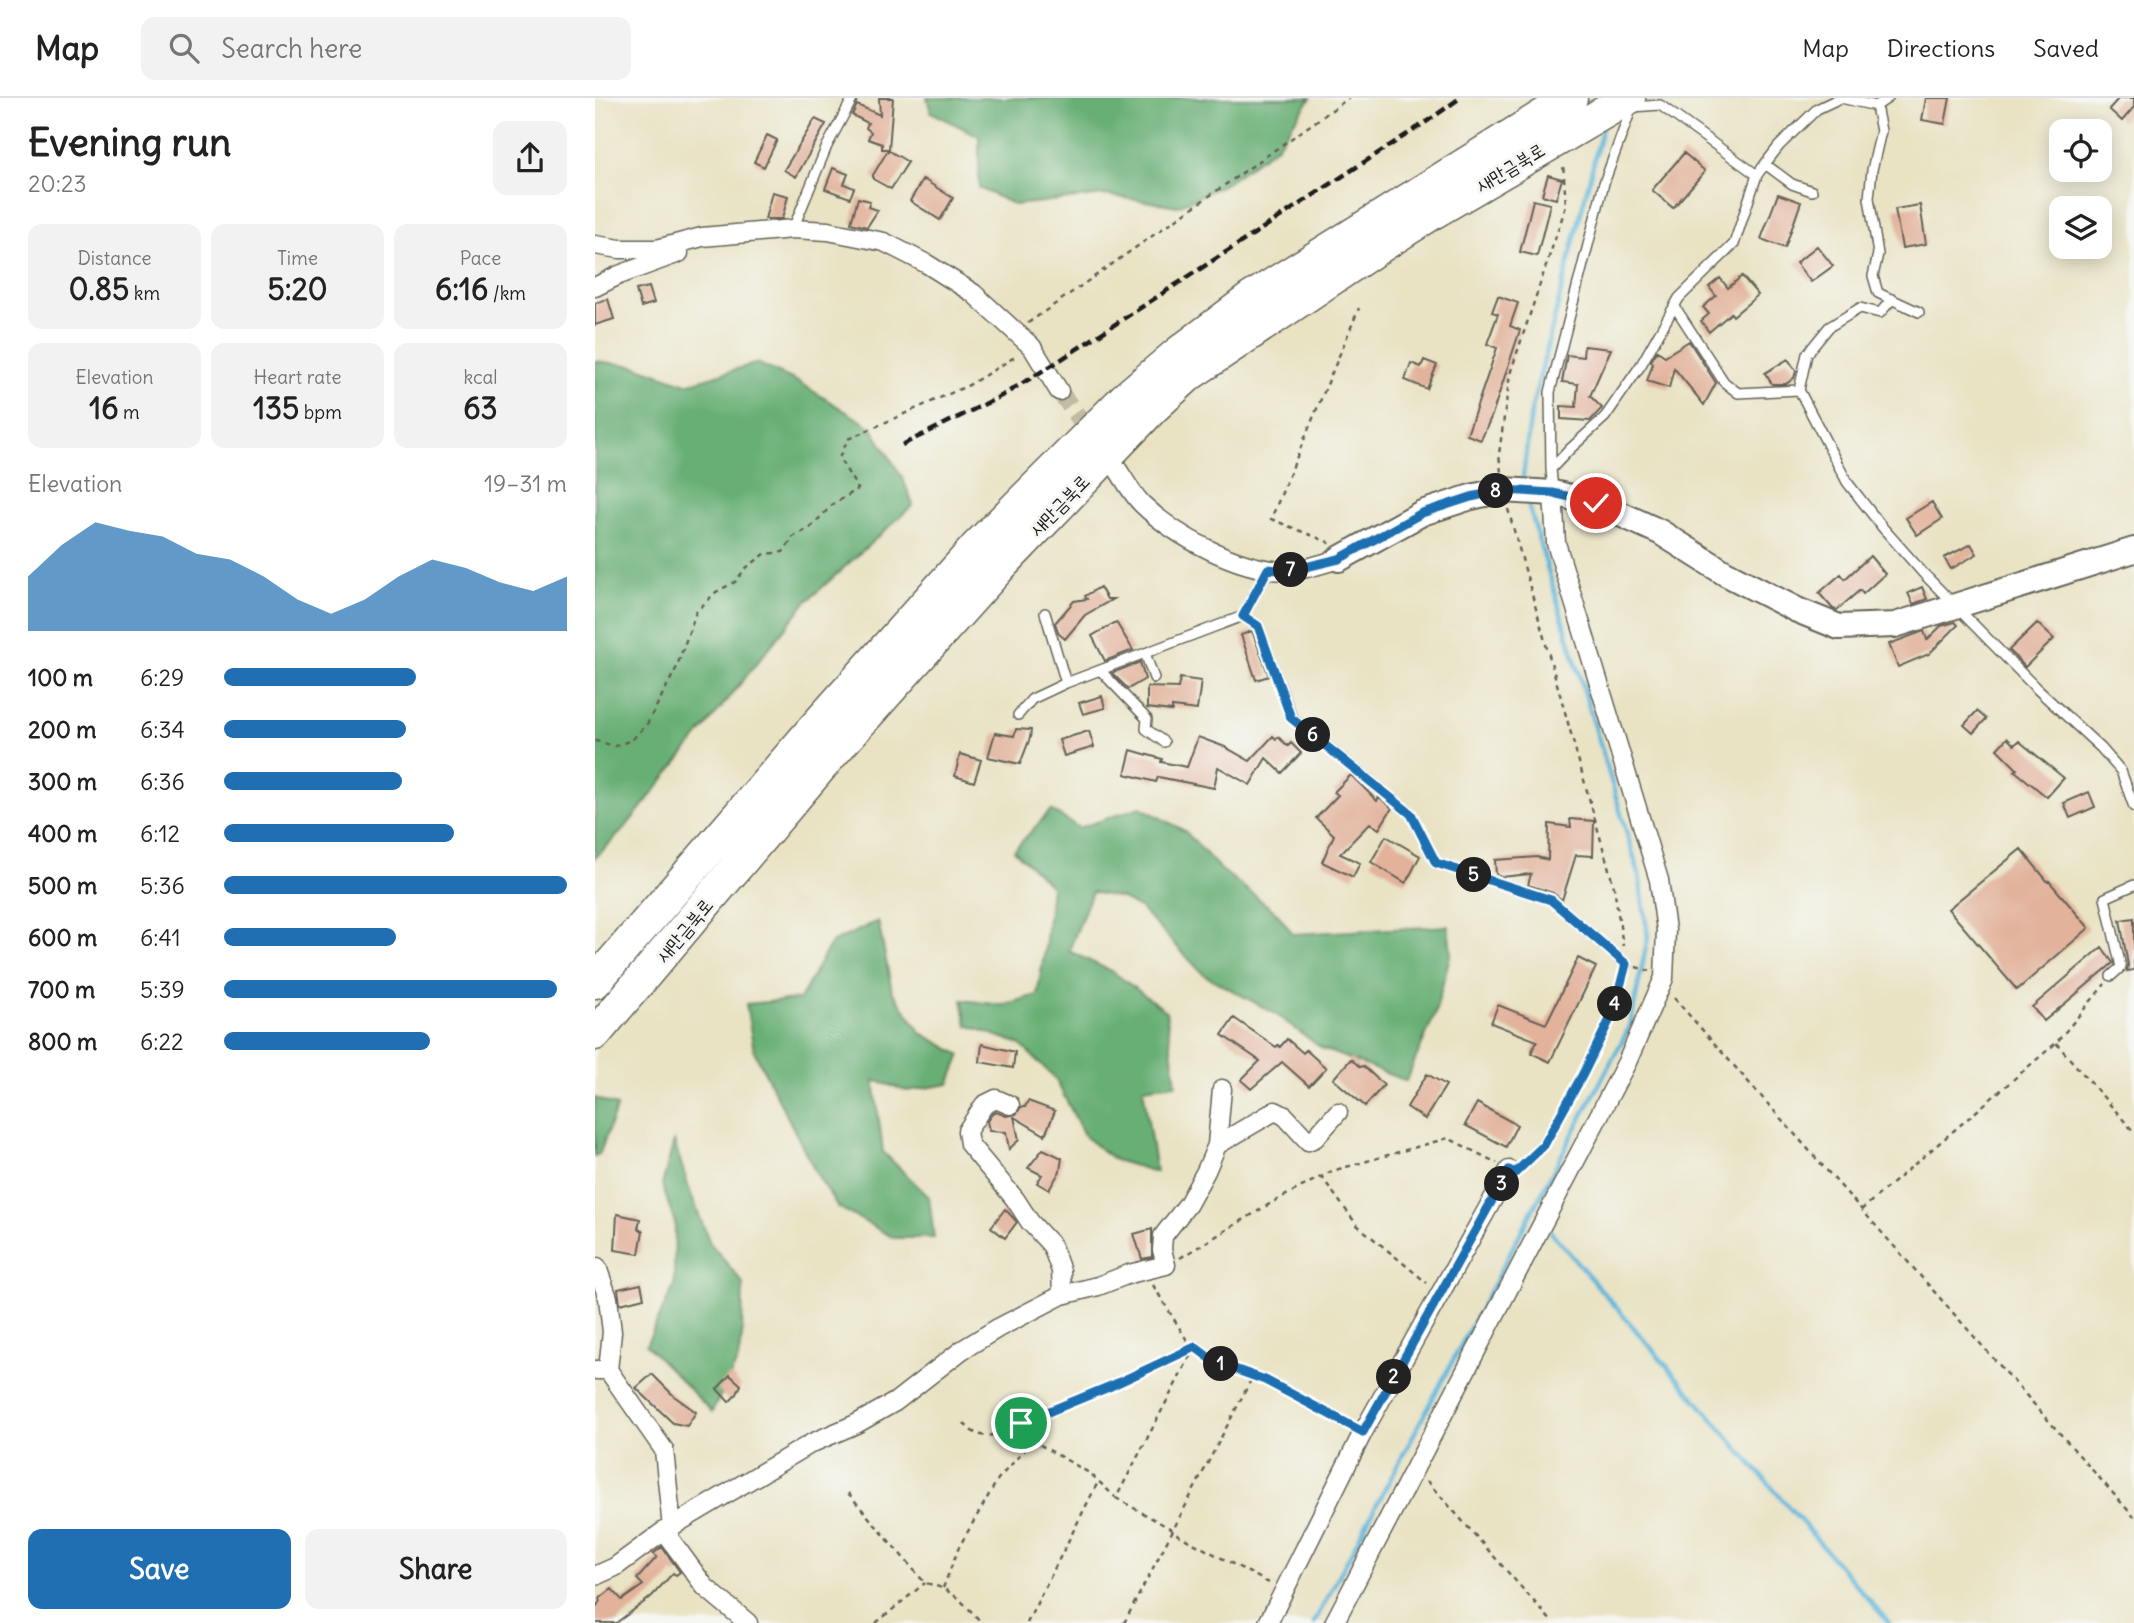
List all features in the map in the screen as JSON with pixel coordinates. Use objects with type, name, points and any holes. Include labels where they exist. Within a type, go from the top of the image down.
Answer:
[{"type":"highway","name":"새만금북로","points":[[595,982],[813,729],[968,555],[1124,399],[1178,353],[1251,299],[1579,110],[1629,98]]},
{"type":"highway","name":"새만금북로","points":[[595,1034],[832,754],[1001,566],[1153,408],[1189,375],[1431,214],[1579,110]]},
{"type":"street","points":[[595,246],[657,249],[702,237],[793,229],[828,231],[884,242],[927,264],[973,293],[1033,347],[1059,391]]},
{"type":"street","points":[[595,286],[687,251],[702,237]]},
{"type":"street","points":[[1114,464],[1140,501],[1163,522],[1217,554],[1250,567],[1289,571],[1339,559],[1422,513],[1471,497],[1552,481],[1660,532],[1725,573],[1797,610],[1839,626],[1895,625],[2134,550]]},
{"type":"street","points":[[1334,1623],[1627,1062],[1660,975],[1665,930],[1659,880],[1556,544],[1552,481]]},
{"type":"street","points":[[595,1576],[615,1567],[668,1529],[811,1443],[856,1424],[895,1402],[962,1350],[998,1328],[1062,1295],[1166,1265],[1162,1250],[1163,1236],[1188,1204],[1217,1145],[1222,1089]]},
{"type":"street","points":[[1010,1105],[996,1099],[984,1105],[967,1131],[969,1144],[1052,1246],[1061,1271],[1062,1295]]},
{"type":"street","points":[[1217,1145],[1275,1111],[1285,1116],[1308,1141],[1315,1138],[1338,1112]]},
{"type":"street","points":[[1268,1623],[1363,1432],[1509,1170]]},
{"type":"street","points":[[597,1267],[608,1298],[612,1332],[601,1370],[664,1450],[668,1529],[705,1587],[748,1623]]},
{"type":"lane","points":[[793,229],[827,146],[853,98]]},
{"type":"lane","points":[[1552,481],[1570,449],[1605,417],[1641,365],[1679,298],[1734,244],[1757,175],[1779,146],[1817,110],[1845,99],[1876,106],[1888,98]]},
{"type":"lane","points":[[1552,481],[1550,391],[1604,183],[1632,107],[1660,105],[1757,175]]},
{"type":"lane","points":[[1876,106],[1881,131],[1869,198],[1878,254],[1873,276],[1878,293],[1919,312]]},
{"type":"lane","points":[[1765,164],[1793,184],[1812,191]]},
{"type":"lane","points":[[1892,299],[1879,313],[1860,308],[1829,327],[1807,354],[1798,390],[1847,482],[1883,528],[1923,573],[2036,688],[2101,748],[2121,771],[2134,807]]},
{"type":"lane","points":[[1675,307],[1724,382],[1738,393],[1798,390]]},
{"type":"lane","points":[[1018,715],[1032,699],[1066,683],[1243,616],[1268,569]]},
{"type":"lane","points":[[1045,612],[1066,683]]},
{"type":"lane","points":[[1243,616],[1258,626],[1291,718],[1411,814],[1436,863],[1551,900],[1630,965]]},
{"type":"lane","points":[[1145,653],[1154,678]]},
{"type":"lane","points":[[1100,670],[1147,719],[1146,729],[1164,742]]},
{"type":"lane","points":[[2111,976],[2121,967],[2105,898],[2134,885]]},
{"type":"path","points":[[1015,332],[1349,98]]},
{"type":"path","points":[[1339,559],[1328,542],[1271,519],[1359,308]]},
{"type":"path","points":[[595,742],[615,746],[632,740],[647,724],[675,669],[696,612],[716,592],[735,583],[746,568],[765,554],[783,552],[795,536],[810,528],[832,505],[858,489],[839,458],[848,439],[969,385],[1033,347]]},
{"type":"path","points":[[1166,1265],[1332,1171],[1448,1138],[1515,1173],[1544,1145],[1613,1013],[1630,965],[1660,975],[1672,996],[2134,1517]]},
{"type":"path","points":[[1861,1210],[2056,1043],[2111,976]]},
{"type":"path","points":[[2056,1043],[2134,1132]]},
{"type":"path","points":[[1321,1176],[1357,1225],[1440,1294]]},
{"type":"path","points":[[1144,1270],[1188,1342],[1215,1362],[1265,1380],[1363,1432]]},
{"type":"path","points":[[964,1423],[971,1432],[985,1437],[1001,1434],[1195,1347]]},
{"type":"path","points":[[1116,1498],[1195,1347]]},
{"type":"path","points":[[1124,1623],[1254,1376]]},
{"type":"path","points":[[1021,1423],[1028,1438],[1091,1474],[1116,1498],[1178,1535],[1284,1591]]},
{"type":"path","points":[[943,1588],[959,1547],[999,1479],[1033,1441]]},
{"type":"path","points":[[1415,1469],[1553,1623]]},
{"type":"path","points":[[1027,1623],[1098,1482]]},
{"type":"path","points":[[848,1493],[925,1583],[955,1594],[982,1623]]},
{"type":"path","points":[[876,1623],[925,1583]]},
{"type":"green space","points":[[927,98],[1311,98],[1276,147],[1225,184],[1178,206],[1104,195],[1015,205],[979,188],[979,136],[931,112]]},
{"type":"green space","points":[[595,361],[635,366],[687,384],[757,363],[798,382],[871,427],[903,479],[913,505],[805,603],[624,829],[595,858]]},
{"type":"green space","points":[[1140,807],[1185,831],[1219,868],[1277,913],[1293,934],[1448,926],[1451,952],[1435,1014],[1406,1081],[1323,1049],[1274,1013],[1204,975],[1141,909],[1121,898],[1092,892],[1069,951],[1113,972],[1166,1011],[1176,1084],[1143,1088],[1156,1172],[1115,1160],[1085,1137],[1055,1078],[1020,1044],[967,1025],[962,1000],[1002,1005],[1037,995],[1045,950],[1051,886],[1014,850],[1051,810],[1079,828]]},
{"type":"green space","points":[[878,921],[892,991],[921,1033],[961,1055],[949,1084],[907,1091],[874,1080],[883,1152],[929,1197],[934,1238],[894,1238],[838,1207],[816,1173],[754,1051],[746,1004],[800,999],[831,943]]},
{"type":"green space","points":[[595,1098],[617,1106],[600,1153],[595,1157]]},
{"type":"green space","points":[[674,1141],[710,1243],[743,1283],[742,1337],[738,1360],[712,1412],[646,1345],[674,1286],[675,1223],[662,1185]]},
{"type":"building","points":[[879,98],[893,98],[889,149],[882,149],[882,144],[868,139],[871,132],[866,128],[868,123],[852,115],[857,105],[880,115]]},
{"type":"building","points":[[1926,98],[1950,98],[1945,124],[1922,120]]},
{"type":"building","points":[[2119,98],[2134,98],[2134,107],[2122,121],[2109,109]]},
{"type":"building","points":[[815,119],[826,124],[796,177],[784,170]]},
{"type":"building","points":[[767,135],[777,140],[764,167],[754,162]]},
{"type":"building","points":[[888,150],[908,162],[891,189],[873,179]]},
{"type":"building","points":[[1684,153],[1705,171],[1673,208],[1652,190]]},
{"type":"building","points":[[833,168],[848,174],[844,184],[854,188],[850,198],[825,189]]},
{"type":"building","points":[[1548,175],[1562,179],[1556,199],[1542,195]]},
{"type":"building","points":[[923,179],[953,198],[940,220],[910,201]]},
{"type":"building","points":[[772,192],[788,196],[782,219],[765,219]]},
{"type":"building","points":[[1778,194],[1801,202],[1785,248],[1761,239]]},
{"type":"building","points":[[858,198],[870,201],[868,207],[878,210],[867,227],[851,223]]},
{"type":"building","points":[[1533,200],[1550,204],[1537,256],[1520,252]]},
{"type":"building","points":[[1920,205],[1926,244],[1902,248],[1895,209]]},
{"type":"building","points":[[1817,246],[1833,266],[1811,282],[1796,263]]},
{"type":"building","points":[[1742,276],[1758,295],[1709,332],[1701,321],[1709,314],[1703,307],[1716,296],[1709,287],[1720,278],[1728,288]]},
{"type":"building","points":[[649,287],[654,303],[641,307],[636,290]]},
{"type":"building","points":[[1498,296],[1518,303],[1510,326],[1520,330],[1481,440],[1467,435],[1497,348],[1487,344],[1498,314],[1492,312]]},
{"type":"building","points":[[608,299],[614,319],[595,325],[595,303]]},
{"type":"building","points":[[1689,341],[1716,383],[1704,405],[1674,368],[1669,388],[1647,381],[1653,363],[1651,361],[1657,351],[1665,356]]},
{"type":"building","points":[[1584,346],[1611,349],[1590,396],[1602,408],[1590,421],[1561,419],[1561,406],[1576,407],[1578,384],[1562,382],[1567,355],[1583,357]]},
{"type":"building","points":[[1788,359],[1796,371],[1794,378],[1786,384],[1772,384],[1765,373]]},
{"type":"building","points":[[1424,360],[1437,365],[1427,389],[1405,380],[1411,363],[1421,367]]},
{"type":"building","points":[[1932,502],[1942,519],[1917,535],[1906,518]]},
{"type":"building","points":[[1971,544],[1977,554],[1951,569],[1944,558]]},
{"type":"building","points":[[1870,556],[1885,574],[1863,594],[1860,590],[1837,610],[1833,609],[1819,593],[1841,574],[1845,579]]},
{"type":"building","points":[[1100,587],[1107,599],[1113,599],[1085,615],[1065,639],[1059,634],[1055,623],[1074,601],[1087,599],[1085,596]]},
{"type":"building","points":[[1922,587],[1927,599],[1913,604],[1908,593]]},
{"type":"building","points":[[1116,622],[1133,650],[1105,661],[1092,636]]},
{"type":"building","points":[[1955,622],[1958,625],[1929,654],[1898,667],[1889,644],[1924,631],[1927,640],[1941,626]]},
{"type":"building","points":[[2037,623],[2054,639],[2025,667],[2009,650]]},
{"type":"building","points":[[1252,631],[1269,676],[1256,680],[1241,635]]},
{"type":"building","points":[[1140,662],[1145,679],[1128,689],[1112,673]]},
{"type":"building","points":[[1180,678],[1201,681],[1197,710],[1147,708],[1147,687],[1178,688]]},
{"type":"building","points":[[1102,696],[1105,708],[1083,714],[1079,703]]},
{"type":"building","points":[[1977,711],[1986,719],[1973,733],[1964,725]]},
{"type":"building","points":[[1016,729],[1031,730],[1020,764],[988,757],[995,733],[1014,736]]},
{"type":"building","points":[[1089,731],[1094,747],[1064,756],[1059,740]]},
{"type":"building","points":[[1273,736],[1288,746],[1291,743],[1301,753],[1282,773],[1266,758],[1250,785],[1218,767],[1214,788],[1158,777],[1156,782],[1125,774],[1131,750],[1162,759],[1161,762],[1187,767],[1198,737],[1225,747],[1250,761]]},
{"type":"building","points":[[2007,738],[2014,745],[2019,741],[2064,778],[2047,797],[2015,771],[2017,769],[1997,749]]},
{"type":"building","points":[[960,754],[981,760],[974,782],[955,776]]},
{"type":"building","points":[[1351,775],[1377,801],[1379,797],[1392,808],[1379,829],[1370,823],[1340,854],[1360,863],[1353,877],[1322,862],[1334,835],[1316,818],[1338,795],[1334,792]]},
{"type":"building","points":[[2089,792],[2095,807],[2070,818],[2064,803]]},
{"type":"building","points":[[1570,819],[1594,821],[1593,856],[1576,855],[1562,900],[1553,893],[1528,885],[1531,874],[1501,877],[1496,875],[1495,860],[1537,857],[1548,860],[1549,824],[1571,827]]},
{"type":"building","points":[[1386,836],[1420,856],[1406,883],[1371,862]]},
{"type":"building","points":[[2021,849],[2089,928],[2017,990],[1948,909]]},
{"type":"building","points":[[2134,918],[2134,970],[2127,971],[2120,920]]},
{"type":"building","points":[[2102,947],[2113,963],[2044,1021],[2032,1007]]},
{"type":"building","points":[[1578,958],[1596,967],[1550,1062],[1531,1053],[1537,1041],[1491,1023],[1498,1005],[1546,1024]]},
{"type":"building","points":[[1234,1018],[1276,1047],[1280,1047],[1287,1039],[1303,1053],[1306,1050],[1326,1068],[1309,1086],[1282,1062],[1251,1089],[1241,1080],[1260,1061],[1222,1035]]},
{"type":"building","points":[[982,1044],[1015,1052],[1013,1068],[980,1062]]},
{"type":"building","points":[[1351,1059],[1384,1085],[1365,1106],[1333,1079]]},
{"type":"building","points":[[1427,1074],[1446,1085],[1425,1119],[1407,1107]]},
{"type":"building","points":[[1028,1101],[1055,1111],[1045,1135],[1014,1117],[1019,1140],[1009,1149],[1006,1132],[989,1131],[987,1121],[996,1112],[1006,1116],[1016,1114]]},
{"type":"building","points":[[1477,1103],[1517,1125],[1506,1147],[1465,1125]]},
{"type":"building","points":[[1043,1149],[1062,1158],[1060,1171],[1049,1190],[1037,1183],[1042,1175],[1028,1168]]},
{"type":"building","points":[[1005,1209],[1017,1222],[1005,1238],[991,1227]]},
{"type":"building","points":[[617,1214],[640,1219],[638,1229],[643,1231],[639,1254],[615,1250]]},
{"type":"building","points":[[1152,1229],[1152,1257],[1142,1259],[1134,1234]]},
{"type":"building","points":[[641,1284],[644,1298],[620,1304],[618,1289]]},
{"type":"building","points":[[652,1374],[674,1396],[696,1412],[687,1426],[673,1423],[636,1388]]},
{"type":"building","points":[[730,1375],[741,1385],[729,1402],[717,1389]]},
{"type":"building","points":[[662,1547],[680,1572],[676,1575],[673,1573],[651,1597],[616,1623],[595,1623],[595,1609],[599,1599],[612,1589],[622,1600],[643,1585],[637,1579],[657,1557],[653,1554]]},
{"type":"waterway","points":[[1522,485],[1531,412],[1602,129]]},
{"type":"waterway","points":[[1314,1623],[1630,1026],[1648,937],[1639,874],[1527,500]]},
{"type":"waterway","points":[[1551,1232],[1889,1623]]},
{"type":"tunnel","points":[[1059,391],[1095,439]]},
{"type":"railway","points":[[902,445],[1003,395],[1054,364],[1460,98]]},
{"type":"route","points":[[1021,1423],[1111,1386],[1195,1347],[1215,1362],[1265,1380],[1363,1432],[1509,1170],[1515,1173],[1544,1145],[1613,1013],[1626,964],[1551,900],[1436,863],[1411,814],[1291,718],[1258,626],[1243,616],[1268,569],[1289,571],[1339,559],[1422,513],[1471,497],[1503,490],[1553,493],[1596,503]]}]
